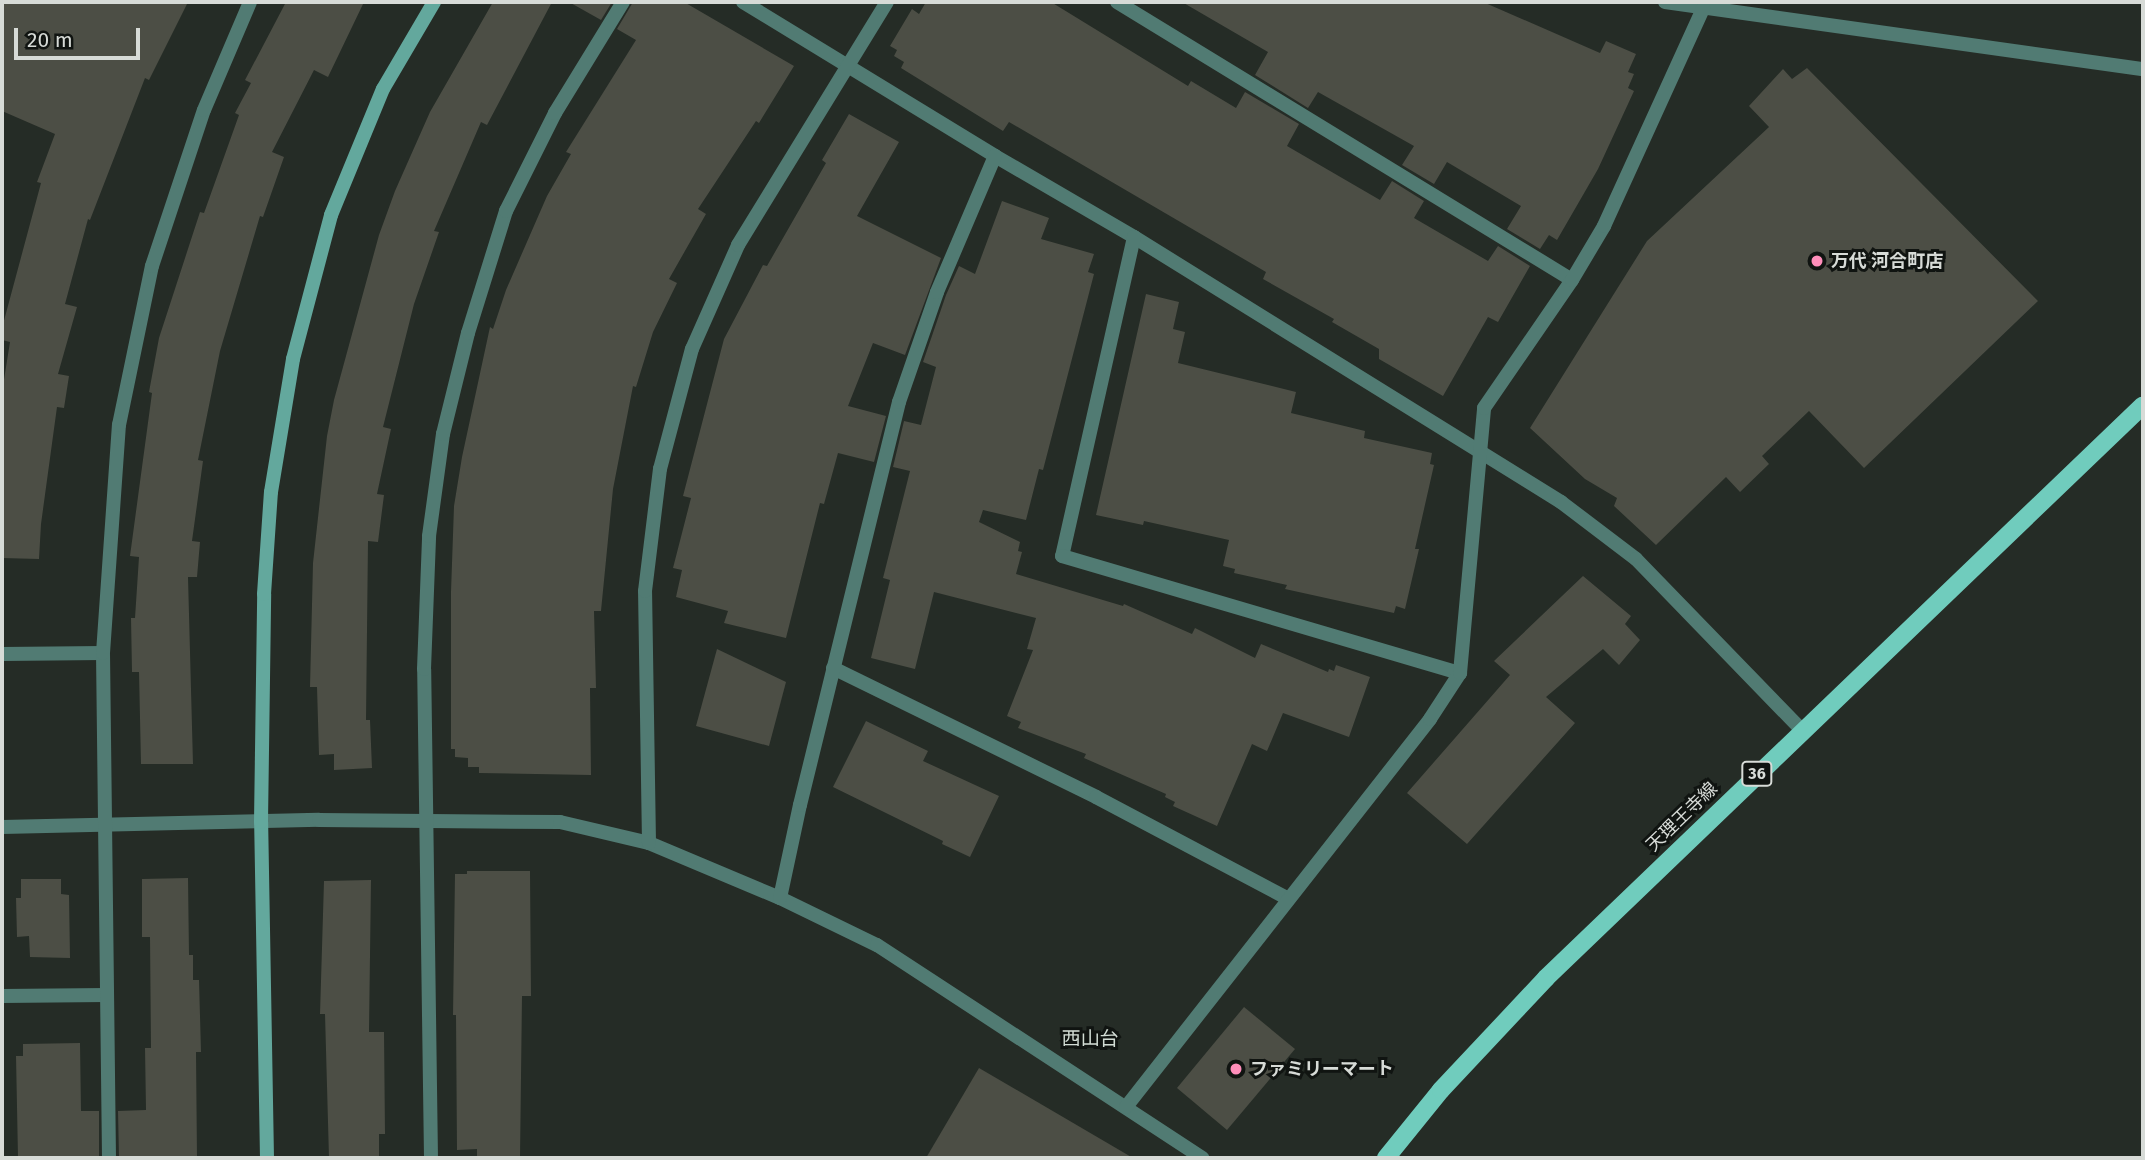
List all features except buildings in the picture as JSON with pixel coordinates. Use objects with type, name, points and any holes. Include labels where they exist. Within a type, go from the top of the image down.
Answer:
[{"type":"main road","name":"天理王寺線","points":[[1386,1158],[1441,1090],[1546,978],[2143,405]]},
{"type":"street","points":[[109,1158],[103,653],[119,425],[152,266],[204,110],[250,2]]},
{"type":"street","points":[[267,1158],[261,822],[265,581],[271,492],[293,359],[331,215],[383,89],[434,2]]},
{"type":"street","points":[[431,1158],[424,669],[429,536],[443,433],[468,333],[506,211],[555,113],[623,2]]},
{"type":"street","points":[[743,2],[848,68],[1134,237],[1478,453],[1561,502],[1636,559],[1802,730]]},
{"type":"street","points":[[649,843],[645,592],[660,468],[692,349],[738,245],[887,2]]},
{"type":"street","points":[[1117,2],[1572,280]]},
{"type":"street","points":[[1665,2],[2143,69]]},
{"type":"street","points":[[1126,1107],[1430,719],[1460,673],[1484,408],[1572,280],[1604,226],[1703,9]]},
{"type":"street","points":[[780,898],[833,668],[899,402],[937,292],[995,156]]},
{"type":"street","points":[[1134,237],[1062,556],[1460,673]]},
{"type":"street","points":[[2,654],[103,653]]},
{"type":"street","points":[[833,668],[1096,797],[1289,899]]},
{"type":"street","points":[[2,827],[261,822],[560,822],[649,843],[780,898],[877,945],[1203,1158]]},
{"type":"street","points":[[2,996],[106,995]]},
{"type":"place","name":"万代 河合町店","points":[[1817,261]]},
{"type":"place","name":"ファミリーマート","points":[[1236,1069]]},
{"type":"district","name":"西山台","points":[[1090,1039]]}]
